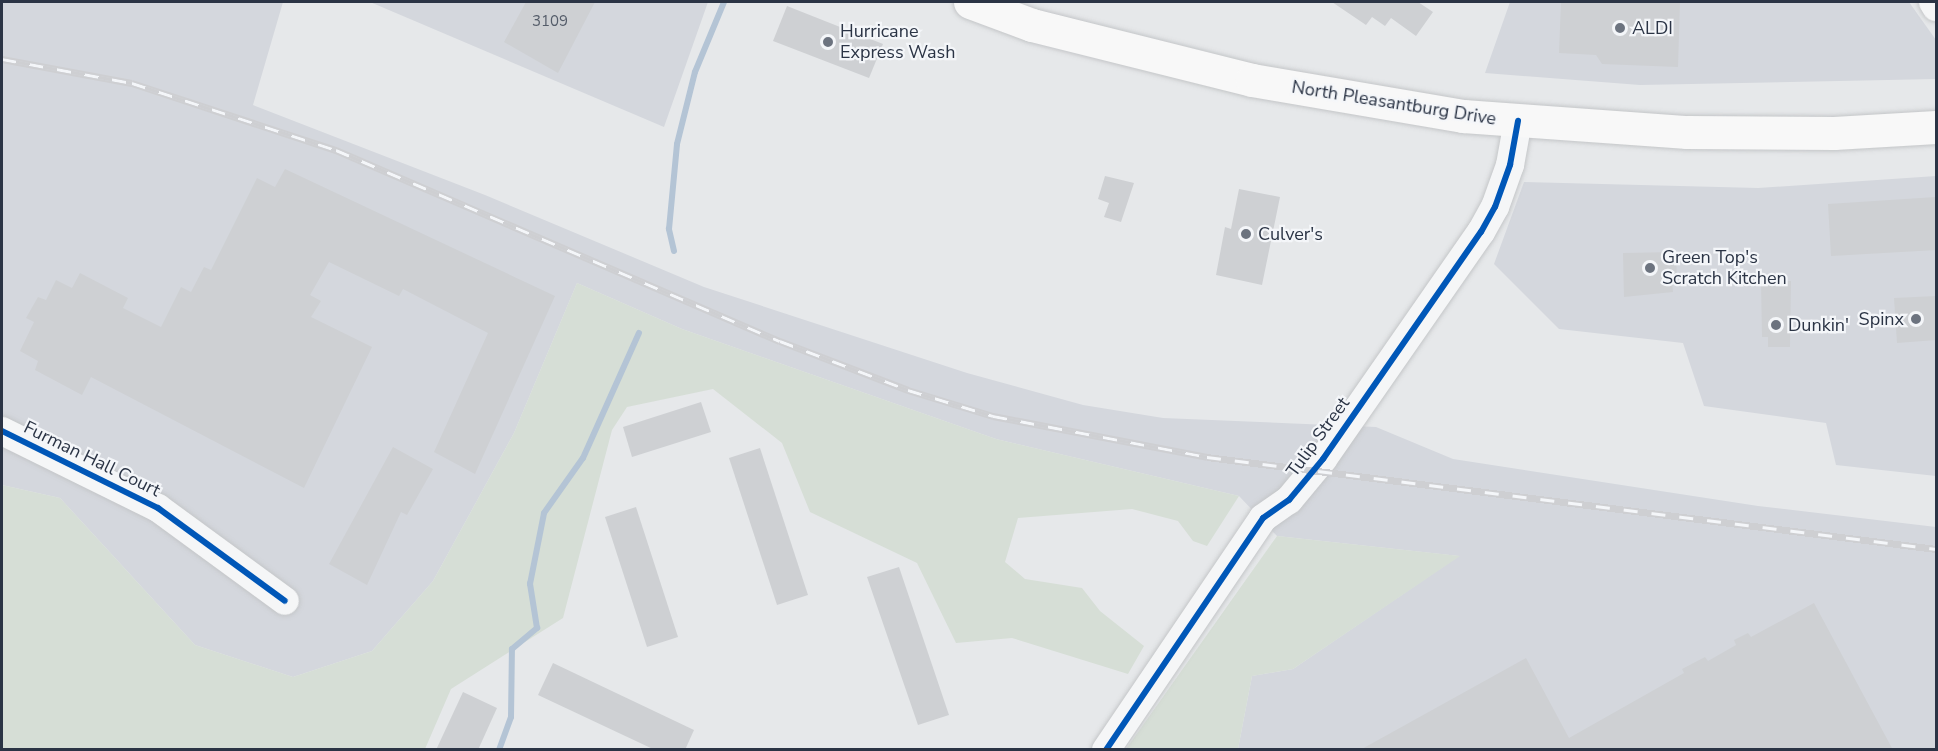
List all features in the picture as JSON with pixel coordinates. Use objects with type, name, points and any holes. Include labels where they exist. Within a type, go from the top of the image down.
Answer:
[{"type":"main road","name":"North Pleasantburg Drive","points":[[970,2],[1032,25],[1252,80],[1353,100],[1518,121],[1687,132],[1834,133],[1936,127]]},
{"type":"street","points":[[1933,2],[1936,7]]},
{"type":"street","name":"Tulip Street","points":[[1106,750],[1263,518],[1289,500],[1323,459],[1481,232],[1495,207],[1510,165],[1518,121]]},
{"type":"street","name":"Furman Hall Court","points":[[2,431],[158,508],[285,601]]},
{"type":"shaded area","points":[[2,2],[283,2],[253,105],[485,195],[704,287],[967,373],[1083,405],[1163,418],[1376,427],[1453,459],[1758,506],[1936,527],[1936,749],[1238,749],[1252,676],[1293,669],[1459,556],[1277,536],[1239,496],[996,439],[682,329],[577,283],[514,433],[433,581],[372,651],[293,677],[195,645],[60,498],[2,485]]},
{"type":"shaded area","points":[[370,2],[708,2],[664,127]]},
{"type":"shaded area","points":[[1510,2],[1909,2],[1936,40],[1936,79],[1640,85],[1485,73]]},
{"type":"shaded area","points":[[1936,176],[1936,476],[1836,465],[1826,423],[1704,406],[1683,343],[1559,329],[1494,264],[1524,182],[1758,188]]},
{"type":"shaded area","points":[[577,283],[682,329],[996,439],[1239,496],[1207,546],[1193,541],[1178,521],[1132,509],[1018,518],[1005,562],[1025,579],[1082,588],[1100,611],[1144,646],[1128,674],[1012,638],[956,643],[917,563],[810,512],[782,443],[713,389],[627,407],[612,430],[563,618],[451,689],[425,749],[2,749],[2,485],[60,498],[195,645],[293,677],[372,651],[433,581],[514,433]]},
{"type":"shaded area","points":[[1277,536],[1460,556],[1293,669],[1252,676],[1238,749],[1126,749]]},
{"type":"building","points":[[526,2],[595,2],[558,73],[504,42]]},
{"type":"building","points":[[1332,2],[1418,2],[1433,12],[1416,36],[1391,18],[1385,26],[1372,17],[1366,25]]},
{"type":"building","name":"ALDI","points":[[1561,2],[1680,2],[1678,67],[1602,64],[1596,55],[1559,53]]},
{"type":"building","name":"Hurricane Express Wash","points":[[787,6],[883,44],[869,78],[773,41]]},
{"type":"building","points":[[285,169],[555,296],[475,474],[434,452],[488,333],[403,289],[399,296],[329,262],[310,295],[321,301],[311,317],[372,347],[304,488],[91,377],[82,395],[35,370],[38,361],[20,351],[34,322],[26,318],[38,297],[46,300],[56,280],[72,288],[80,273],[128,298],[123,308],[161,327],[181,287],[191,292],[204,267],[211,270],[257,178],[275,187]]},
{"type":"building","points":[[1105,176],[1134,183],[1121,222],[1104,217],[1109,203],[1098,199]]},
{"type":"building","name":"Culver's","points":[[1239,189],[1280,197],[1262,285],[1216,275],[1225,227],[1231,229]]},
{"type":"building","points":[[1936,197],[1936,250],[1831,256],[1828,204]]},
{"type":"building","name":"Green Top's Scratch Kitchen","points":[[1676,252],[1677,282],[1672,282],[1673,292],[1624,297],[1623,253]]},
{"type":"building","name":"Dunkin'","points":[[1761,281],[1791,281],[1790,347],[1768,347],[1768,337],[1762,337]]},
{"type":"building","name":"Spinx","points":[[1936,296],[1936,340],[1897,343],[1894,298]]},
{"type":"building","points":[[701,402],[711,432],[632,457],[623,427]]},
{"type":"building","points":[[393,447],[433,469],[407,515],[401,512],[367,585],[329,564]]},
{"type":"building","points":[[760,448],[808,595],[777,605],[729,458]]},
{"type":"building","points":[[636,507],[678,637],[647,647],[605,517]]},
{"type":"building","points":[[899,567],[949,715],[918,725],[867,577]]},
{"type":"building","points":[[1814,603],[1893,750],[1360,750],[1526,658],[1569,738],[1684,673],[1682,669],[1705,657],[1708,661],[1736,645],[1734,640],[1748,633],[1751,637]]},
{"type":"building","points":[[553,663],[694,730],[685,750],[655,750],[538,695]]},
{"type":"building","points":[[463,692],[497,708],[478,750],[436,750]]},
{"type":"waterway","points":[[674,251],[669,229],[677,144],[695,72],[724,2]]},
{"type":"waterway","points":[[499,750],[511,717],[512,649],[537,628],[530,584],[544,513],[583,458],[639,333]]},
{"type":"railway","points":[[2,59],[132,83],[336,150],[780,341],[908,390],[993,416],[1207,457],[1936,549]]},
{"type":"cycle path","points":[[1106,750],[1263,518],[1289,500],[1323,459],[1481,232],[1495,207],[1510,165],[1518,121]]},
{"type":"cycle path","points":[[2,431],[158,508],[285,601]]},
{"type":"place","name":"ALDI","points":[[1620,28]]},
{"type":"place","name":"Hurricane Express Wash","points":[[828,42]]},
{"type":"place","name":"Culver's","points":[[1246,234]]},
{"type":"place","name":"Green Top's Scratch Kitchen","points":[[1650,268]]},
{"type":"place","name":"Spinx","points":[[1916,319]]},
{"type":"place","name":"Dunkin'","points":[[1776,325]]}]
